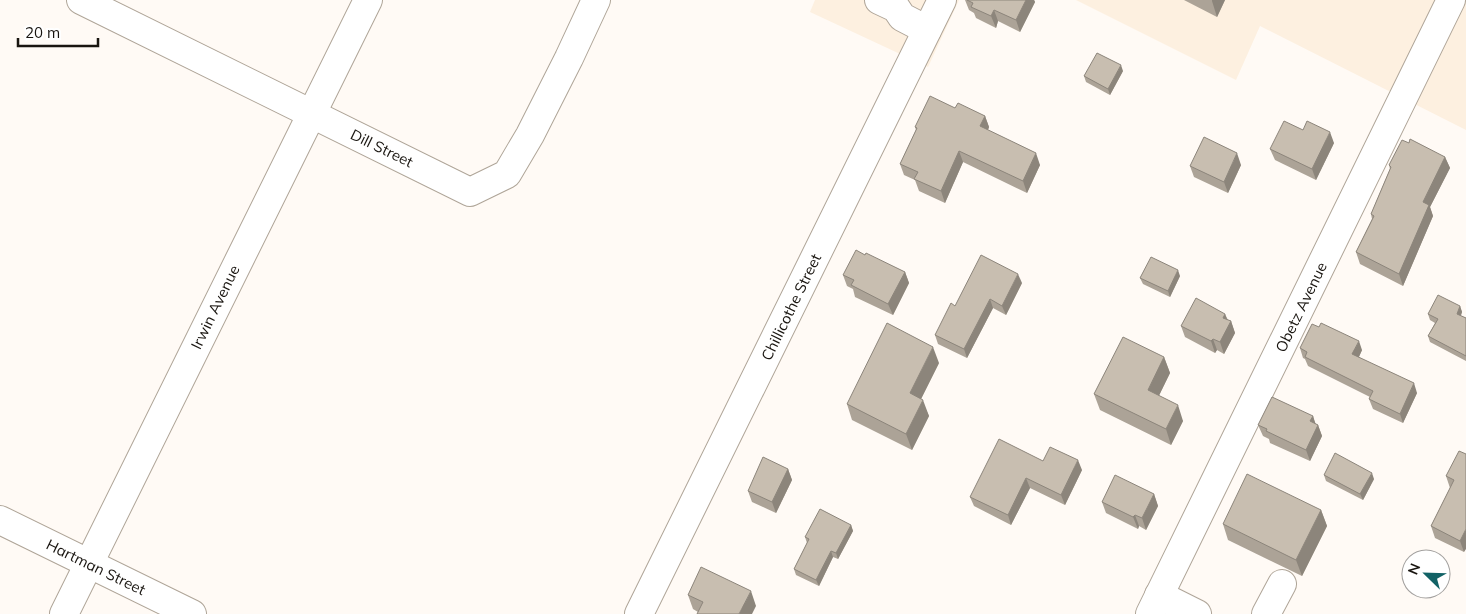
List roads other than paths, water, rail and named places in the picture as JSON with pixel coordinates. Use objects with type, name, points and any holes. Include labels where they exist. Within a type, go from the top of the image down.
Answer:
[{"type":"street","name":"Dill Street","points":[[81,0],[470,192],[507,174],[530,135],[596,0]]},
{"type":"street","name":"Irwin Avenue","points":[[64,614],[368,0]]},
{"type":"street","name":"Chillicothe Street","points":[[639,614],[942,0]]},
{"type":"street","name":"Obetz Avenue","points":[[1155,605],[1451,0]]},
{"type":"street","points":[[893,3],[902,17],[927,30]]},
{"type":"street","name":"Hartman Street","points":[[0,520],[192,614]]},
{"type":"street","points":[[1266,614],[1282,584]]},
{"type":"street","points":[[1155,605],[1197,614]]}]
